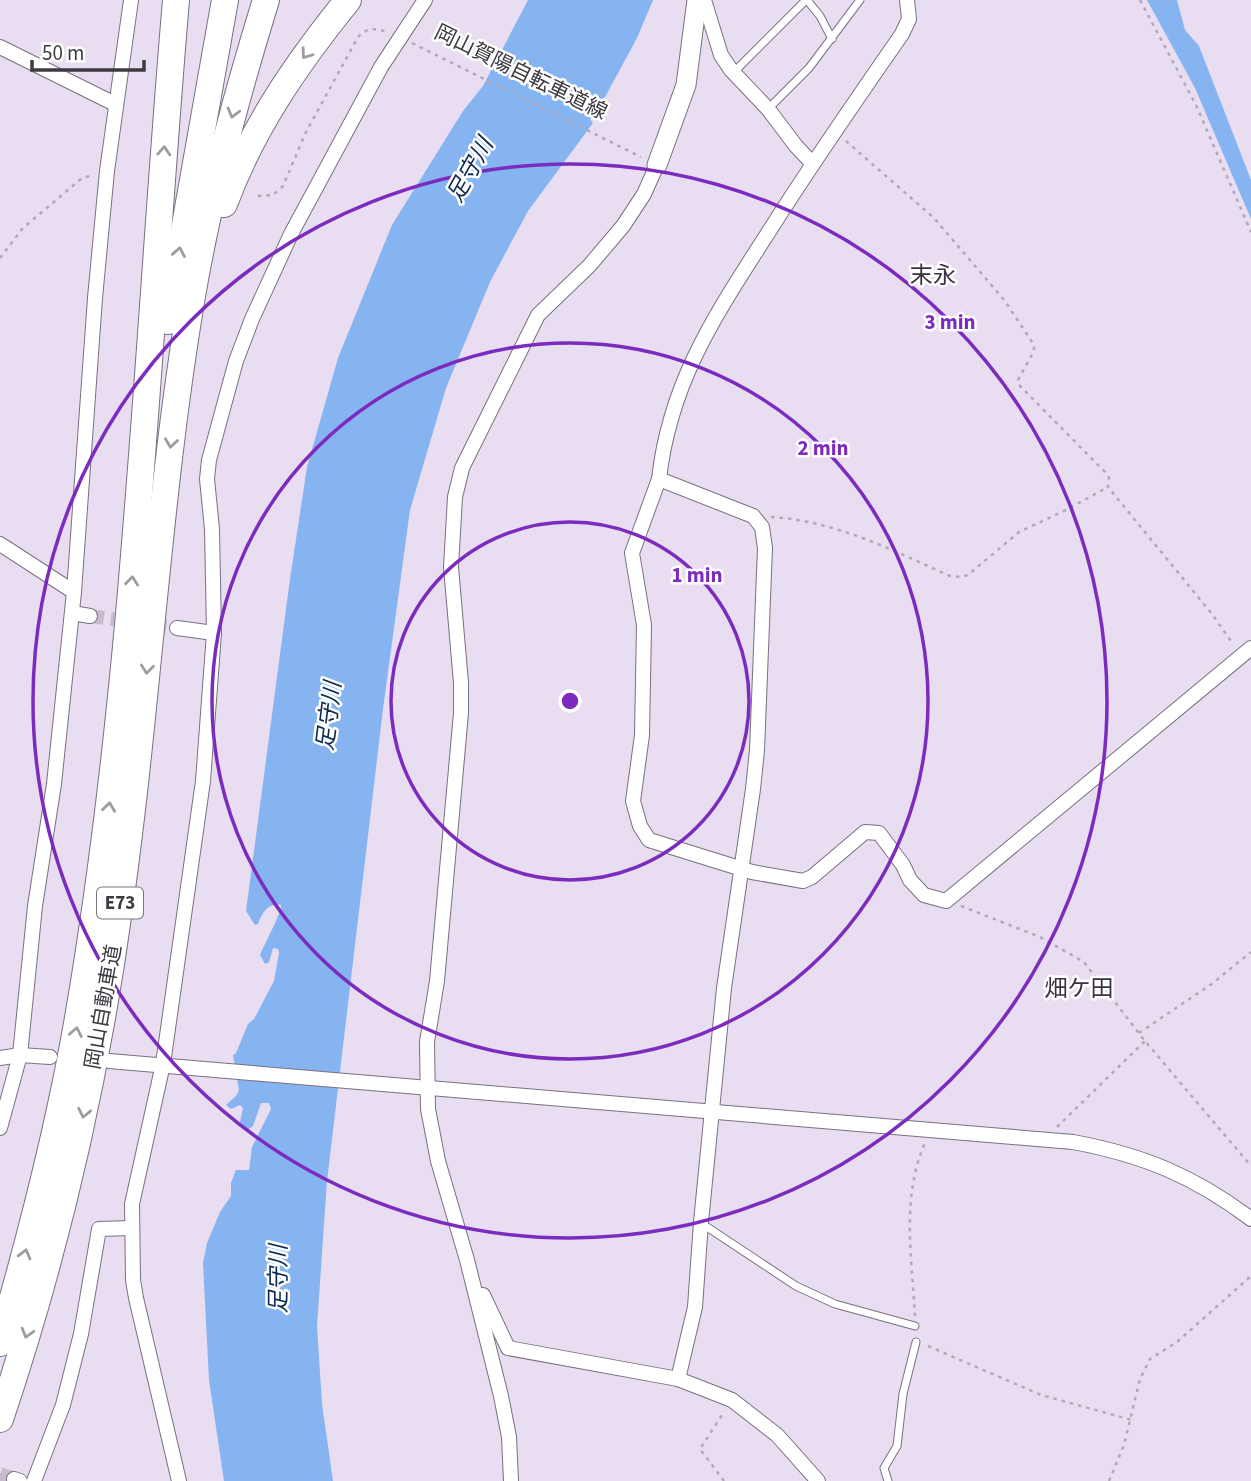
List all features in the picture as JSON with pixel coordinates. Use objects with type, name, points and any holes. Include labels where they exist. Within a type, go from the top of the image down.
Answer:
[{"type":"highway","points":[[141,488],[176,0]]},
{"type":"highway","points":[[141,488],[178,252],[225,0]]},
{"type":"highway","points":[[180,376],[194,285],[219,165],[266,0]]},
{"type":"highway","points":[[180,376],[213,234],[237,170],[266,112],[348,0]]},
{"type":"highway","name":"岡山自動車道","points":[[0,1419],[17,1369],[64,1200],[100,1028],[133,804],[165,488],[180,376]]},
{"type":"highway","name":"岡山自動車道","points":[[0,1343],[42,1191],[78,1021],[110,804],[141,488]]},
{"type":"main road","points":[[654,164],[686,85],[696,0]]},
{"type":"street","points":[[0,1128],[20,1055],[34,906],[54,783],[74,592],[107,171],[131,0]]},
{"type":"street","points":[[179,1481],[136,1298],[132,1228],[134,1194],[168,1065],[204,781],[214,633],[212,529],[207,480],[209,460],[236,361],[291,234],[381,67],[425,0]]},
{"type":"street","points":[[704,0],[718,47],[734,72],[812,163]]},
{"type":"street","points":[[907,0],[909,19],[902,34],[812,163],[724,302],[689,366],[669,422],[660,479],[632,553],[645,625],[642,735],[634,801],[635,815],[649,840],[741,869],[803,881],[812,877],[865,832],[879,833],[910,880],[924,895],[946,901],[1247,652]]},
{"type":"street","points":[[0,47],[115,104]]},
{"type":"street","points":[[511,1481],[509,1437],[502,1396],[438,1161],[424,1086],[427,1042],[437,981],[461,713],[451,567],[453,517],[462,468],[538,315],[589,267],[619,232],[643,194],[654,164]]},
{"type":"street","points":[[660,479],[753,516],[762,527],[765,548],[757,750],[724,988],[695,1307],[689,1342],[678,1379]]},
{"type":"street","points":[[0,544],[74,592]]},
{"type":"street","points":[[72,613],[90,616]]},
{"type":"street","points":[[177,628],[214,633]]},
{"type":"street","points":[[0,1058],[20,1055],[50,1057]]},
{"type":"street","points":[[109,1061],[1073,1142],[1107,1148],[1159,1165],[1200,1184],[1251,1219]]},
{"type":"street","points":[[34,1481],[63,1405],[81,1334],[99,1229],[132,1228]]},
{"type":"street","points":[[467,1260],[508,1348],[678,1379],[732,1400],[777,1434],[818,1481]]},
{"type":"lane","points":[[734,72],[807,0],[820,16],[832,40]]},
{"type":"lane","points":[[768,109],[809,68],[860,0]]},
{"type":"lane","points":[[701,1226],[707,1227],[796,1286],[835,1304],[915,1326]]},
{"type":"lane","points":[[888,1481],[884,1468],[897,1446],[903,1394],[916,1342]]},
{"type":"path","points":[[1140,0],[1196,105],[1251,232]]},
{"type":"path","name":"岡山賀陽自転車道線","points":[[258,196],[273,195],[283,186],[325,94],[362,33],[376,28],[416,45],[654,164]]},
{"type":"path","points":[[834,132],[934,218],[1005,301],[1034,345],[1034,351],[1018,380],[1020,386],[1105,472],[1109,478],[1108,487],[1247,652]]},
{"type":"path","points":[[0,258],[22,229],[82,178],[107,171]]},
{"type":"path","points":[[758,522],[768,517],[824,525],[854,534],[950,576],[961,577],[974,571],[1019,532],[1108,487]]},
{"type":"path","points":[[946,901],[981,912],[1040,937],[1084,962],[1145,1041],[1251,1166]]},
{"type":"path","points":[[1139,1033],[1213,983],[1251,952]]},
{"type":"path","points":[[1042,1140],[1093,1094],[1145,1041]]},
{"type":"path","points":[[915,1326],[913,1179],[917,1162],[932,1131]]},
{"type":"path","points":[[1109,1481],[1125,1445],[1140,1379],[1150,1359],[1177,1342],[1251,1276]]},
{"type":"path","points":[[916,1342],[1041,1395],[1132,1420]]},
{"type":"path","points":[[724,1481],[700,1449],[732,1400]]},
{"type":"water","name":"足守川","points":[[528,0],[653,0],[637,38],[598,110],[590,119],[593,123],[528,211],[490,282],[446,388],[410,510],[383,709],[327,1181],[317,1326],[322,1404],[333,1481],[224,1481],[209,1380],[203,1263],[207,1243],[220,1212],[231,1196],[231,1183],[236,1170],[249,1170],[252,1147],[271,1109],[269,1103],[261,1103],[253,1126],[246,1131],[240,1122],[243,1108],[240,1105],[231,1109],[226,1105],[239,1090],[233,1055],[274,981],[279,953],[278,949],[273,948],[269,962],[265,964],[260,955],[281,905],[269,907],[255,925],[246,911],[307,467],[338,358],[392,225],[463,111],[483,86]]},
{"type":"water","points":[[1147,0],[1177,0],[1185,30],[1199,46],[1251,180],[1251,219],[1195,88]]},
{"type":"tunnel","points":[[90,616],[177,628]]},
{"type":"tunnel","points":[[0,1474],[14,1479]]},
{"type":"district","name":"末永","points":[[933,275]]},
{"type":"district","name":"畑ケ田","points":[[1079,988]]}]
